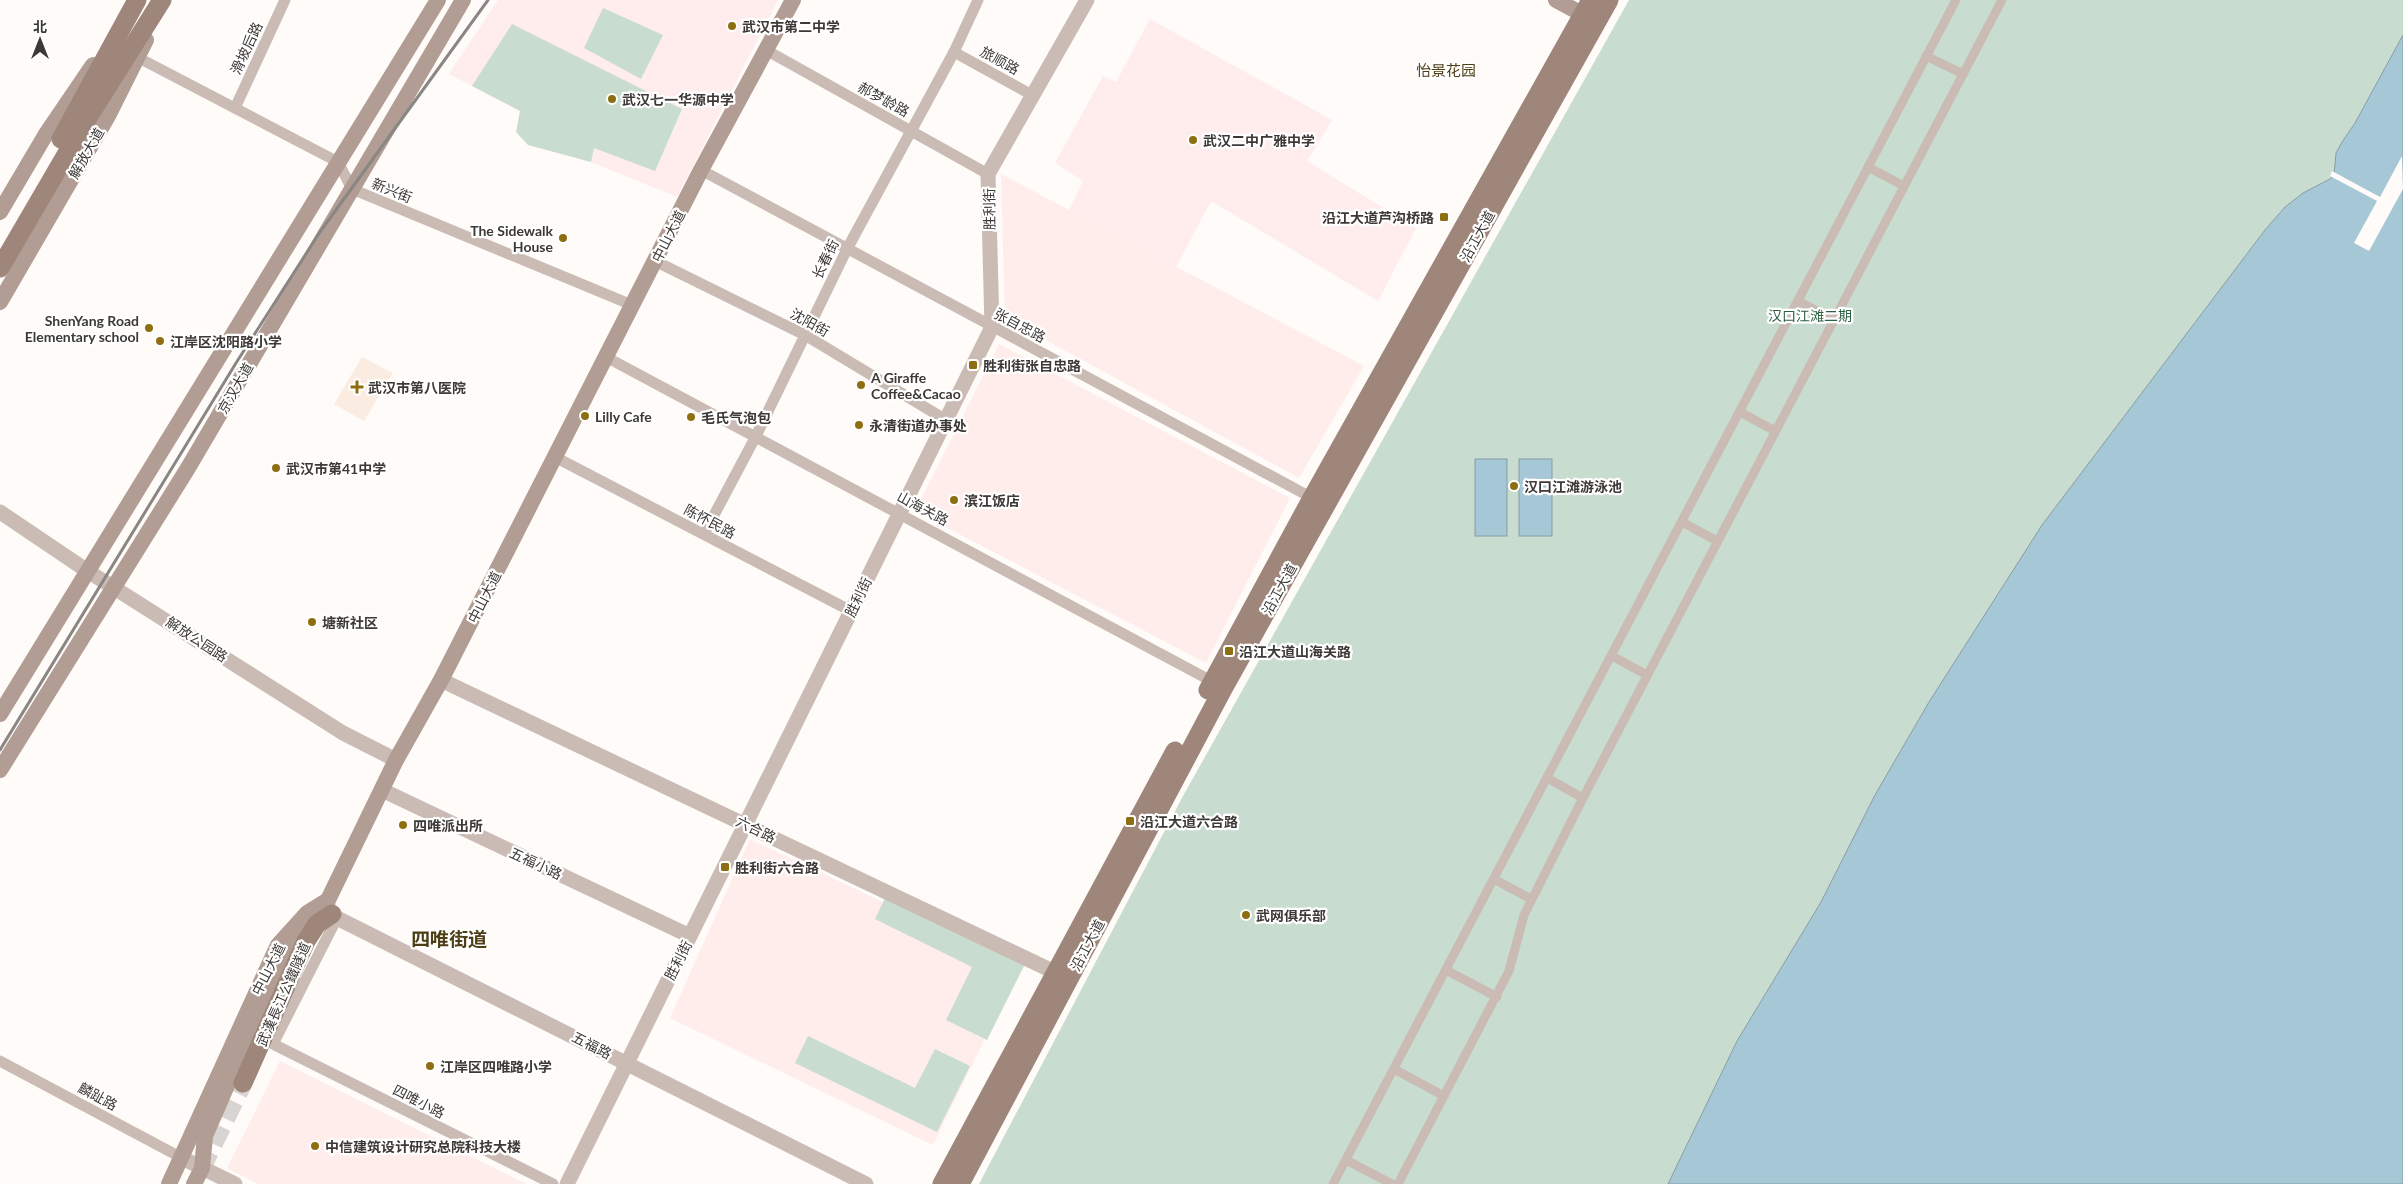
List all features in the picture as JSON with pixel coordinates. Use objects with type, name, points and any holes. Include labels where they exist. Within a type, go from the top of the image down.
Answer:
[{"type":"main road","name":"解放大道","points":[[0,268],[79,121],[136,0]]},
{"type":"main road","name":"解放大道","points":[[0,212],[46,134],[136,0]]},
{"type":"main road","name":"解放大道","points":[[0,246],[79,121],[164,0]]},
{"type":"main road","name":"解放大道","points":[[0,302],[108,116],[164,0]]},
{"type":"main road","points":[[0,714],[86,570],[438,0]]},
{"type":"main road","name":"京汉大道","points":[[0,770],[188,468],[463,0]]},
{"type":"main road","name":"中山大道","points":[[194,1184],[202,1168],[205,1136],[248,1037],[266,1006],[293,943],[305,926],[331,910],[396,760],[441,680],[701,170],[793,0]]},
{"type":"main road","points":[[1556,0],[1596,7]]},
{"type":"main road","name":"沿江大道","points":[[942,1184],[1062,976],[1218,684],[1596,7]]},
{"type":"main road","name":"中山大道","points":[[169,1184],[278,945],[307,913],[331,910]]},
{"type":"main road","name":"武漢長江公鐵隧道","points":[[243,1083],[306,941],[317,924],[331,910]]},
{"type":"main road","name":"沿江大道","points":[[960,1184],[1062,976]]},
{"type":"street","name":"滑坡后路","points":[[235,108],[285,0]]},
{"type":"street","name":"长春街","points":[[704,534],[756,436],[846,249],[954,52],[978,0]]},
{"type":"street","points":[[1333,1184],[1956,0]]},
{"type":"street","points":[[1398,1184],[1497,997],[1509,971],[1524,915],[1531,899],[2002,0]]},
{"type":"street","name":"胜利街","points":[[567,1184],[992,327],[988,174],[1085,1]]},
{"type":"street","name":"郝梦龄路","points":[[766,50],[988,174]]},
{"type":"street","name":"旅顺路","points":[[954,52],[1032,95]]},
{"type":"street","points":[[1926,56],[1962,74]]},
{"type":"street","points":[[137,57],[338,162]]},
{"type":"street","name":"新兴街","points":[[338,162],[352,190],[632,305]]},
{"type":"street","points":[[1868,167],[1904,186]]},
{"type":"street","name":"张自忠路","points":[[701,170],[1319,501]]},
{"type":"street","name":"沈阳街","points":[[655,261],[805,335],[946,420]]},
{"type":"street","points":[[1798,301],[1834,320]]},
{"type":"street","name":"山海关路","points":[[606,357],[1218,684]]},
{"type":"street","points":[[1740,412],[1775,431]]},
{"type":"street","name":"陈怀民路","points":[[555,457],[851,611]]},
{"type":"street","name":"解放公园路","points":[[0,512],[86,570],[343,733],[396,760]]},
{"type":"street","points":[[1682,522],[1718,541]]},
{"type":"street","points":[[1612,656],[1647,675]]},
{"type":"street","name":"六合路","points":[[441,680],[1062,976]]},
{"type":"street","points":[[1547,778],[1583,798]]},
{"type":"street","name":"五福小路","points":[[382,790],[690,936]]},
{"type":"street","points":[[1494,879],[1531,899]]},
{"type":"street","name":"中山大道","points":[[272,1044],[331,910]]},
{"type":"street","name":"五福路","points":[[331,910],[866,1184]]},
{"type":"street","points":[[1446,970],[1497,997]]},
{"type":"street","name":"四唯小路","points":[[272,1044],[553,1184]]},
{"type":"street","name":"麟趾路","points":[[0,1061],[182,1158]]},
{"type":"street","points":[[1394,1069],[1444,1096]]},
{"type":"street","points":[[182,1158],[235,1184]]},
{"type":"street","points":[[1346,1160],[1392,1184]]},
{"type":"shaded area","name":"武汉七一华源中学","points":[[498,0],[778,0],[677,197],[591,162],[528,145],[516,132],[520,111],[449,74]]},
{"type":"shaded area","name":"武汉二中广雅中学","points":[[1150,19],[1332,120],[1307,161],[1416,228],[1378,301],[1211,201],[1176,267],[1069,210],[1083,181],[1055,163],[1103,76],[1116,82]]},
{"type":"shaded area","points":[[1001,174],[1364,366],[1299,478],[1005,318]]},
{"type":"shaded area","points":[[999,344],[1290,498],[1206,663],[915,511]]},
{"type":"shaded area","points":[[362,357],[393,373],[364,421],[334,404]]},
{"type":"shaded area","points":[[750,839],[1020,967],[933,1145],[670,1018]]},
{"type":"shaded area","points":[[280,1061],[526,1184],[258,1184],[227,1168]]},
{"type":"green space","name":"汉口江滩二期","points":[[1629,0],[2403,0],[2403,35],[2355,123],[2336,153],[2334,175],[2303,193],[2285,207],[2265,230],[2042,525],[1929,702],[1875,795],[1821,902],[1737,1041],[1668,1184],[979,1184],[1183,796]]},
{"type":"green space","points":[[603,8],[663,35],[641,79],[584,48]]},
{"type":"green space","points":[[512,24],[682,109],[655,171],[594,148],[591,162],[528,145],[516,132],[520,111],[472,86]]},
{"type":"green space","points":[[886,896],[1025,964],[987,1040],[946,1020],[972,967],[875,919]]},
{"type":"green space","points":[[808,1036],[915,1088],[935,1049],[970,1066],[937,1132],[795,1063]]},
{"type":"water","points":[[2403,35],[2403,1184],[1668,1184],[1737,1041],[1821,902],[1875,795],[1929,702],[2042,525],[2265,230],[2285,207],[2303,193],[2334,175],[2336,153],[2355,123]]},
{"type":"water","points":[[1475,459],[1507,459],[1507,536],[1475,536]]},
{"type":"water","points":[[1519,459],[1552,459],[1552,536],[1519,536]]},
{"type":"pier","points":[[2402,156],[2403,189],[2369,251],[2354,243],[2377,201],[2330,176],[2332,171],[2380,197]]},
{"type":"tunnel","points":[[201,1169],[243,1083]]},
{"type":"railway","points":[[0,750],[236,363],[320,232],[488,0]]},
{"type":"place","name":"武汉市第二中学","points":[[732,26]]},
{"type":"place","name":"武汉七一华源中学","points":[[612,99]]},
{"type":"place","name":"武汉二中广雅中学","points":[[1193,140]]},
{"type":"place","name":"沿江大道芦沟桥路","points":[[1444,217]]},
{"type":"place","name":"The Sidewalk House","points":[[563,238]]},
{"type":"place","name":"ShenYang Road Elementary school","points":[[149,328]]},
{"type":"place","name":"江岸区沈阳路小学","points":[[160,341]]},
{"type":"place","name":"胜利街张自忠路","points":[[973,365]]},
{"type":"place","name":"A Giraffe Coffee&Cacao","points":[[861,385]]},
{"type":"place","name":"武汉市第八医院","points":[[357,387]]},
{"type":"place","name":"Lilly Cafe","points":[[585,416]]},
{"type":"place","name":"毛氏气泡包","points":[[691,417]]},
{"type":"place","name":"永清街道办事处","points":[[859,425]]},
{"type":"place","name":"武汉市第41中学","points":[[276,468]]},
{"type":"place","name":"汉口江滩游泳池","points":[[1514,486]]},
{"type":"place","name":"滨江饭店","points":[[954,500]]},
{"type":"place","name":"塘新社区","points":[[312,622]]},
{"type":"place","name":"沿江大道山海关路","points":[[1229,651]]},
{"type":"place","name":"沿江大道六合路","points":[[1130,821]]},
{"type":"place","name":"四唯派出所","points":[[403,825]]},
{"type":"place","name":"胜利街六合路","points":[[725,867]]},
{"type":"place","name":"武网俱乐部","points":[[1246,915]]},
{"type":"place","name":"江岸区四唯路小学","points":[[430,1066]]},
{"type":"place","name":"中信建筑设计研究总院科技大楼","points":[[315,1146]]},
{"type":"district","name":"怡景花园","points":[[1446,70]]},
{"type":"district","name":"四唯街道","points":[[449,938]]}]
